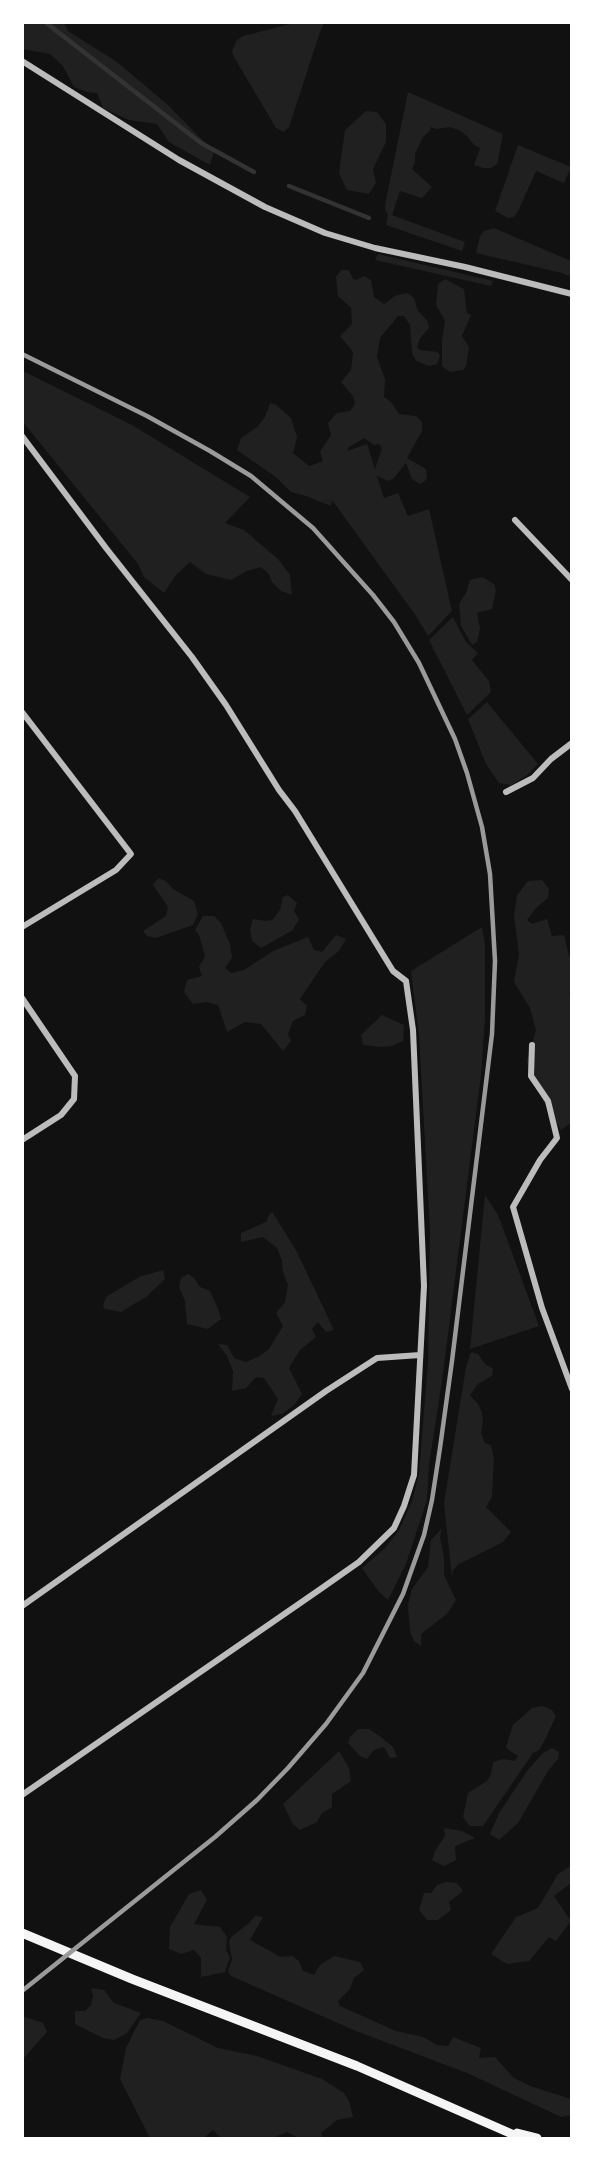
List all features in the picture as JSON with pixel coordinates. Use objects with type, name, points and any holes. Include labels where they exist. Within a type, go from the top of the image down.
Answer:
[{"type":"main road","points":[[25,1934],[132,1979],[357,2066],[521,2139]]},
{"type":"main road","points":[[498,2127],[537,2139]]},
{"type":"street","points":[[22,61],[189,165],[265,207],[325,233],[375,248],[465,267],[572,294]]},
{"type":"street","points":[[22,436],[192,657],[226,705],[279,790],[295,811],[393,971],[406,981],[413,1030],[424,1286],[414,1475],[394,1528],[359,1562],[22,1795]]},
{"type":"street","points":[[515,520],[572,580]]},
{"type":"street","points":[[22,712],[130,854],[117,870],[22,927]]},
{"type":"street","points":[[506,792],[532,778],[572,743]]},
{"type":"street","points":[[22,998],[75,1076],[74,1099],[61,1115],[22,1140]]},
{"type":"street","points":[[532,1045],[531,1076],[548,1101],[556,1138],[540,1160],[513,1207],[543,1308],[572,1389]]},
{"type":"street","points":[[22,1606],[316,1398],[377,1358],[420,1355]]},
{"type":"shaded area","points":[[298,22],[324,23],[289,127],[284,132],[276,128],[232,51],[237,40],[243,36]]},
{"type":"shaded area","points":[[22,23],[64,23],[68,31],[117,62],[168,105],[214,152],[210,165],[169,142],[157,124],[129,120],[103,108],[97,93],[74,87],[63,66],[50,54],[23,49]]},
{"type":"shaded area","points":[[408,92],[503,134],[497,164],[491,168],[483,168],[474,165],[480,148],[474,145],[467,136],[450,127],[436,129],[431,127],[415,154],[412,169],[432,187],[422,198],[400,191],[392,215],[465,242],[462,251],[386,225],[388,214],[385,210],[386,200]]},
{"type":"shaded area","points":[[366,111],[377,112],[386,124],[386,142],[373,169],[376,183],[369,194],[347,190],[339,173],[345,130]]},
{"type":"shaded area","points":[[518,145],[571,167],[564,183],[536,171],[519,209],[514,217],[508,218],[495,211]]},
{"type":"shaded area","points":[[494,228],[571,261],[569,276],[476,253],[480,236],[484,231]]},
{"type":"shaded area","points":[[378,254],[493,281],[491,286],[375,260]]},
{"type":"shaded area","points":[[341,270],[349,270],[353,279],[356,280],[364,276],[371,280],[374,297],[384,304],[395,296],[407,293],[414,298],[418,311],[427,320],[429,328],[420,338],[417,347],[420,350],[437,352],[440,355],[437,364],[429,366],[416,361],[412,353],[410,325],[404,316],[398,316],[380,338],[377,357],[385,379],[384,397],[391,402],[399,414],[416,416],[422,422],[422,431],[407,458],[426,469],[427,478],[424,482],[420,484],[412,479],[406,463],[393,479],[388,481],[377,476],[384,498],[398,493],[408,516],[429,509],[452,611],[428,636],[332,500],[331,506],[291,492],[277,478],[237,450],[241,438],[257,427],[265,417],[270,403],[276,405],[291,418],[297,437],[293,453],[309,466],[323,461],[320,452],[331,435],[328,423],[337,413],[350,411],[355,404],[353,396],[341,382],[351,370],[353,352],[340,336],[352,324],[351,308],[338,296],[336,277]],"holes":[[[364,438],[374,445],[379,444],[382,448],[375,469],[367,444],[347,451],[349,447]]]},
{"type":"shaded area","points":[[445,279],[464,289],[467,313],[471,315],[462,336],[469,347],[466,366],[463,370],[450,372],[442,366],[445,321],[436,305],[438,284]]},
{"type":"shaded area","points":[[23,371],[132,425],[250,497],[225,523],[244,530],[278,559],[290,575],[292,595],[281,591],[261,567],[247,571],[231,580],[206,574],[190,562],[176,575],[164,593],[144,577],[138,564],[23,422]]},
{"type":"shaded area","points":[[482,577],[494,584],[496,590],[492,609],[477,613],[480,629],[477,642],[472,645],[461,626],[459,604],[470,580]]},
{"type":"shaded area","points":[[453,617],[466,642],[478,653],[472,660],[489,681],[491,692],[467,715],[429,640]]},
{"type":"shaded area","points":[[487,702],[538,764],[526,776],[511,785],[499,783],[486,764],[468,719]]},
{"type":"shaded area","points":[[158,878],[194,901],[198,914],[193,925],[156,938],[147,936],[143,931],[166,916],[168,907],[153,885]]},
{"type":"shaded area","points":[[542,880],[549,889],[548,898],[527,920],[532,924],[547,919],[552,936],[564,935],[569,956],[571,956],[569,994],[572,995],[572,1122],[561,1130],[543,1101],[539,1088],[530,1081],[527,1061],[536,1030],[530,1008],[514,982],[519,954],[514,916],[517,895],[528,881]]},
{"type":"shaded area","points":[[288,895],[297,903],[294,911],[299,919],[293,930],[261,948],[252,941],[250,929],[253,919],[272,920],[280,910],[283,897]]},
{"type":"shaded area","points":[[203,916],[214,916],[221,923],[230,944],[232,958],[225,968],[231,973],[244,970],[273,951],[308,937],[314,950],[322,952],[336,935],[346,939],[339,951],[325,962],[300,999],[307,1006],[305,1015],[293,1021],[288,1034],[291,1041],[283,1051],[261,1024],[245,1022],[227,1032],[218,1005],[206,1002],[193,1004],[184,992],[187,980],[202,976],[199,967],[205,956],[199,935],[195,930]]},
{"type":"shaded area","points":[[482,927],[485,945],[485,1019],[481,1075],[429,1465],[427,1500],[406,1564],[388,1600],[379,1592],[362,1568],[385,1548],[399,1530],[412,1501],[419,1474],[428,1362],[430,1232],[419,1034],[411,971]]},
{"type":"shaded area","points":[[382,1015],[404,1025],[403,1041],[392,1046],[363,1045],[361,1035]]},
{"type":"shaded area","points":[[485,1195],[498,1215],[539,1326],[470,1349]]},
{"type":"shaded area","points":[[270,1213],[273,1213],[297,1252],[334,1330],[326,1332],[318,1322],[312,1329],[316,1337],[300,1350],[289,1368],[302,1394],[294,1405],[282,1414],[271,1416],[278,1399],[264,1378],[256,1377],[246,1388],[232,1391],[233,1371],[227,1356],[218,1344],[227,1345],[234,1358],[246,1362],[269,1349],[283,1326],[276,1313],[285,1302],[288,1285],[277,1248],[263,1237],[241,1242],[241,1233],[266,1222]]},
{"type":"shaded area","points":[[163,1270],[165,1279],[146,1297],[121,1312],[105,1309],[103,1306],[106,1297],[139,1277]]},
{"type":"shaded area","points":[[188,1274],[200,1287],[210,1291],[217,1306],[221,1319],[208,1329],[187,1324],[185,1301],[179,1287],[181,1278]]},
{"type":"shaded area","points":[[472,1352],[478,1354],[485,1364],[493,1369],[492,1376],[478,1384],[470,1395],[482,1413],[481,1433],[485,1443],[491,1445],[494,1459],[492,1497],[486,1507],[511,1532],[503,1542],[459,1564],[453,1570],[452,1578],[444,1503],[466,1367]]},
{"type":"shaded area","points":[[442,1528],[440,1537],[444,1575],[456,1600],[447,1614],[421,1634],[421,1646],[414,1641],[410,1631],[408,1605],[412,1589],[428,1567],[431,1540]]},
{"type":"shaded area","points":[[542,1706],[552,1710],[556,1716],[539,1750],[533,1753],[483,1826],[470,1826],[463,1817],[468,1793],[487,1781],[493,1762],[503,1759],[515,1761],[518,1756],[506,1747],[513,1725],[532,1708]]},
{"type":"shaded area","points":[[358,1729],[369,1729],[381,1737],[393,1747],[397,1757],[390,1758],[384,1747],[374,1750],[367,1759],[360,1756],[348,1743],[350,1737]]},
{"type":"shaded area","points":[[552,1748],[559,1752],[558,1759],[548,1771],[518,1823],[499,1840],[490,1834],[499,1813],[527,1771],[542,1754]]},
{"type":"shaded area","points":[[339,1751],[349,1768],[351,1781],[332,1794],[332,1807],[322,1813],[317,1822],[300,1830],[293,1824],[283,1804]]},
{"type":"shaded area","points":[[444,1828],[462,1831],[475,1838],[455,1846],[456,1860],[444,1866],[432,1860],[445,1836]]},
{"type":"shaded area","points":[[571,1868],[571,1883],[554,1896],[571,1921],[556,1941],[549,1937],[529,1961],[507,1964],[491,1954],[516,1917],[538,1908],[558,1874]]},
{"type":"shaded area","points":[[446,1882],[457,1883],[463,1891],[449,1902],[451,1910],[438,1920],[427,1920],[419,1910],[424,1893],[431,1893],[437,1885]]},
{"type":"shaded area","points":[[201,1890],[207,1900],[194,1924],[220,1927],[227,1937],[226,1950],[230,1957],[225,1972],[201,1977],[201,1958],[194,1950],[181,1954],[169,1949],[170,1927],[189,1894]]},
{"type":"shaded area","points":[[255,1916],[263,1917],[250,1940],[281,1957],[292,1956],[299,1961],[303,1971],[314,1975],[320,1965],[334,1956],[360,1962],[364,1970],[354,1978],[350,1989],[338,2001],[340,2006],[396,2031],[423,2037],[437,2045],[448,2046],[453,2037],[481,2048],[479,2058],[495,2057],[514,2078],[530,2086],[571,2099],[571,2115],[561,2117],[467,2073],[356,2031],[231,1976],[228,1972],[232,1959],[230,1938]]},
{"type":"shaded area","points":[[91,1988],[104,1990],[114,2003],[141,2013],[127,2033],[114,2040],[103,2038],[75,2024],[75,2011],[85,2011],[91,2005],[93,1996]]},
{"type":"shaded area","points":[[23,2016],[43,2023],[47,2032],[23,2059]]},
{"type":"shaded area","points":[[148,2018],[163,2021],[218,2048],[257,2056],[322,2079],[344,2093],[349,2101],[353,2117],[337,2120],[321,2133],[322,2138],[298,2138],[287,2132],[273,2138],[221,2138],[213,2130],[204,2138],[150,2138],[120,2079],[126,2048],[140,2020]]},
{"type":"waterway","points":[[45,22],[201,143],[254,172]]},
{"type":"waterway","points":[[289,186],[369,218]]},
{"type":"railway","points":[[22,354],[147,416],[251,476],[313,528],[373,595],[394,622],[419,663],[455,739],[467,773],[482,827],[490,874],[495,961],[492,1034],[440,1448],[424,1535],[403,1594],[363,1673],[326,1724],[288,1768],[257,1800],[215,1837],[22,1991]]}]
